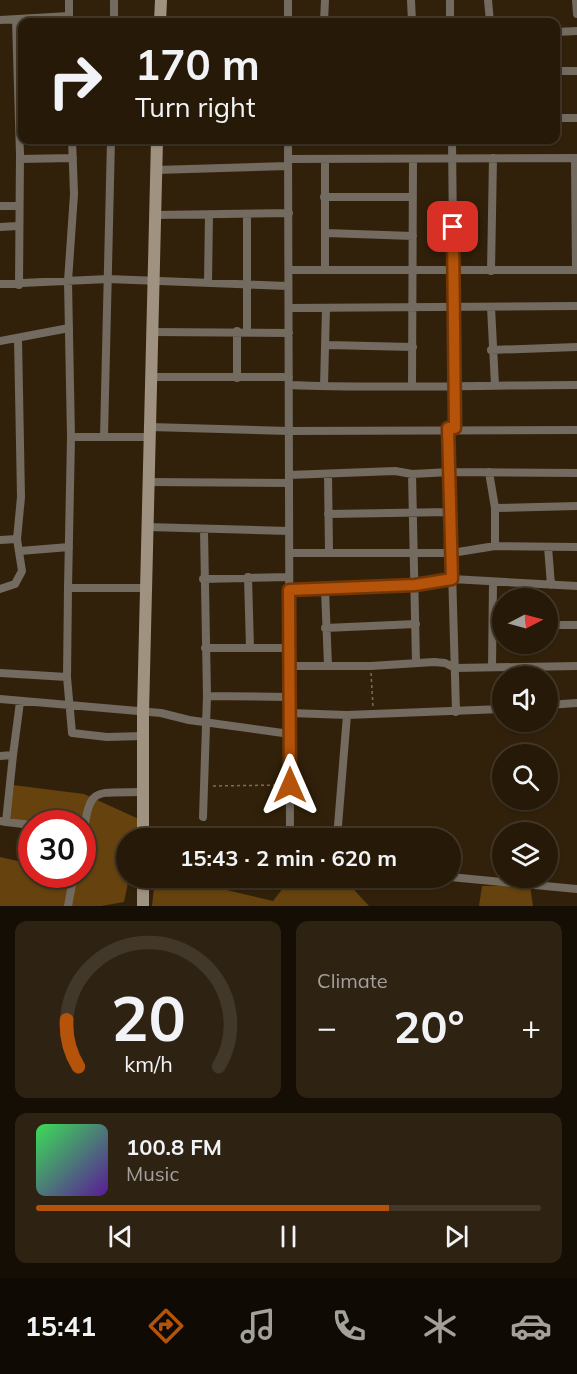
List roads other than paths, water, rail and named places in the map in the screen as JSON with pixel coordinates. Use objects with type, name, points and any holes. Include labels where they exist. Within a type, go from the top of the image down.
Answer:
[{"type":"street","points":[[69,0],[69,18]]},
{"type":"street","points":[[114,0],[114,18]]},
{"type":"street","points":[[160,18],[161,0]]},
{"type":"street","points":[[288,0],[288,18]]},
{"type":"street","points":[[324,18],[325,0]]},
{"type":"street","points":[[411,0],[412,18]]},
{"type":"street","points":[[450,0],[450,18]]},
{"type":"street","points":[[488,0],[490,18]]},
{"type":"street","points":[[576,0],[577,14]]},
{"type":"street","points":[[0,20],[16,20],[18,50]]},
{"type":"street","points":[[560,32],[577,31]]},
{"type":"street","points":[[560,71],[577,71]]},
{"type":"street","points":[[560,118],[577,118]]},
{"type":"street","points":[[19,285],[20,144]]},
{"type":"street","points":[[72,144],[74,194],[68,280],[71,437],[67,677],[71,728],[74,735],[142,736]]},
{"type":"street","points":[[104,437],[111,144]]},
{"type":"street","points":[[143,828],[142,713],[157,144]]},
{"type":"street","points":[[288,144],[290,828]]},
{"type":"street","points":[[452,144],[455,388],[450,472],[456,712]]},
{"type":"street","points":[[20,159],[73,158]]},
{"type":"street","points":[[491,271],[493,158]]},
{"type":"street","points":[[156,170],[325,159],[576,158],[577,270],[453,272],[289,270]]},
{"type":"street","points":[[325,159],[325,269]]},
{"type":"street","points":[[412,386],[413,159]]},
{"type":"street","points":[[324,197],[413,197]]},
{"type":"street","points":[[0,206],[18,206]]},
{"type":"street","points":[[155,215],[289,213]]},
{"type":"street","points":[[208,282],[209,215]]},
{"type":"street","points":[[237,378],[249,284],[247,215]]},
{"type":"street","points":[[0,227],[18,226]]},
{"type":"street","points":[[326,233],[413,236]]},
{"type":"street","points":[[0,284],[19,285],[108,279],[288,286]]},
{"type":"street","points":[[289,308],[577,306]]},
{"type":"street","points":[[490,307],[495,385]]},
{"type":"street","points":[[324,386],[327,345],[326,308]]},
{"type":"street","points":[[0,341],[69,328]]},
{"type":"street","points":[[152,332],[289,333]]},
{"type":"street","points":[[0,590],[10,588],[19,580],[22,571],[17,539],[21,497],[18,338]]},
{"type":"street","points":[[327,345],[413,347]]},
{"type":"street","points":[[491,350],[577,347]]},
{"type":"street","points":[[151,377],[237,378],[324,386],[455,388],[495,385],[577,385]]},
{"type":"street","points":[[71,437],[104,437],[150,432],[452,428],[577,430]]},
{"type":"street","points":[[148,482],[289,479],[395,471],[412,474],[577,473]]},
{"type":"street","points":[[489,472],[495,508],[495,546]]},
{"type":"street","points":[[412,474],[416,663]]},
{"type":"street","points":[[328,475],[329,552]]},
{"type":"street","points":[[495,508],[577,506]]},
{"type":"street","points":[[328,514],[451,512]]},
{"type":"street","points":[[147,527],[289,531]]},
{"type":"street","points":[[203,817],[207,696],[203,579],[204,530]]},
{"type":"street","points":[[0,540],[17,539]]},
{"type":"street","points":[[289,553],[452,553],[495,546],[577,547]]},
{"type":"street","points":[[20,551],[69,547]]},
{"type":"street","points":[[548,548],[551,585]]},
{"type":"street","points":[[248,577],[250,648]]},
{"type":"street","points":[[203,579],[289,577]]},
{"type":"street","points":[[289,590],[415,585],[452,579],[577,586]]},
{"type":"street","points":[[493,583],[494,588]]},
{"type":"street","points":[[68,588],[146,588]]},
{"type":"street","points":[[325,589],[328,666]]},
{"type":"street","points":[[325,628],[416,624]]},
{"type":"street","points":[[558,625],[577,625]]},
{"type":"street","points":[[205,648],[289,648]]},
{"type":"street","points":[[290,666],[445,663],[455,668],[492,667]]},
{"type":"street","points":[[558,666],[577,666]]},
{"type":"street","points":[[0,673],[67,677]]},
{"type":"street","points":[[207,696],[290,698]]},
{"type":"street","points":[[0,699],[160,713],[290,734]]},
{"type":"street","points":[[18,823],[3,821],[20,702]]},
{"type":"street","points":[[558,704],[577,703]]},
{"type":"street","points":[[290,713],[347,715],[373,712],[492,710]]},
{"type":"street","points":[[338,828],[347,715]]},
{"type":"street","points":[[0,756],[13,755]]},
{"type":"street","points":[[88,810],[90,801],[96,794],[143,792]]},
{"type":"street","points":[[461,878],[577,889]]},
{"type":"street","points":[[68,906],[71,888]]},
{"type":"street","points":[[143,888],[143,906]]}]
